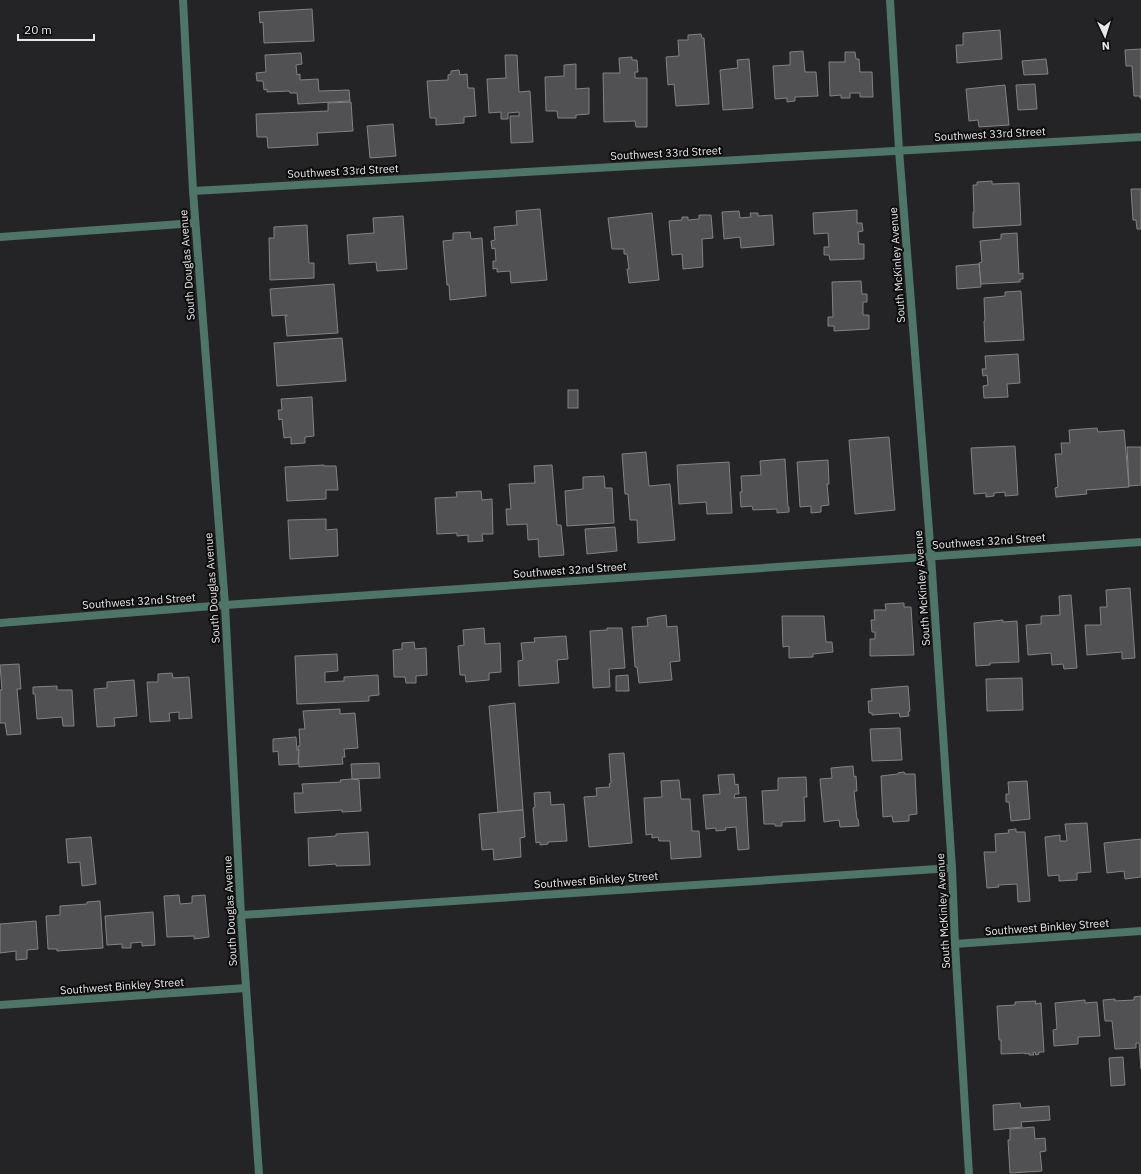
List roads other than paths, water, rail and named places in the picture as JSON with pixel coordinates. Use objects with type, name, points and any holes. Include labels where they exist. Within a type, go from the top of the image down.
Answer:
[{"type":"street","name":"South Douglas Avenue","points":[[183,0],[195,223],[225,605],[240,915],[259,1174]]},
{"type":"street","name":"South McKinley Avenue","points":[[890,0],[899,150],[952,868],[955,944],[969,1174]]},
{"type":"street","name":"Southwest 33rd Street","points":[[193,191],[1141,137]]},
{"type":"street","points":[[0,237],[195,223]]},
{"type":"street","name":"Southwest 32nd Street","points":[[0,623],[225,605],[1141,542]]},
{"type":"street","name":"Southwest Binkley Street","points":[[240,915],[952,868]]},
{"type":"street","name":"Southwest Binkley Street","points":[[955,944],[1141,931]]},
{"type":"street","name":"Southwest Binkley Street","points":[[0,1005],[246,988]]}]
